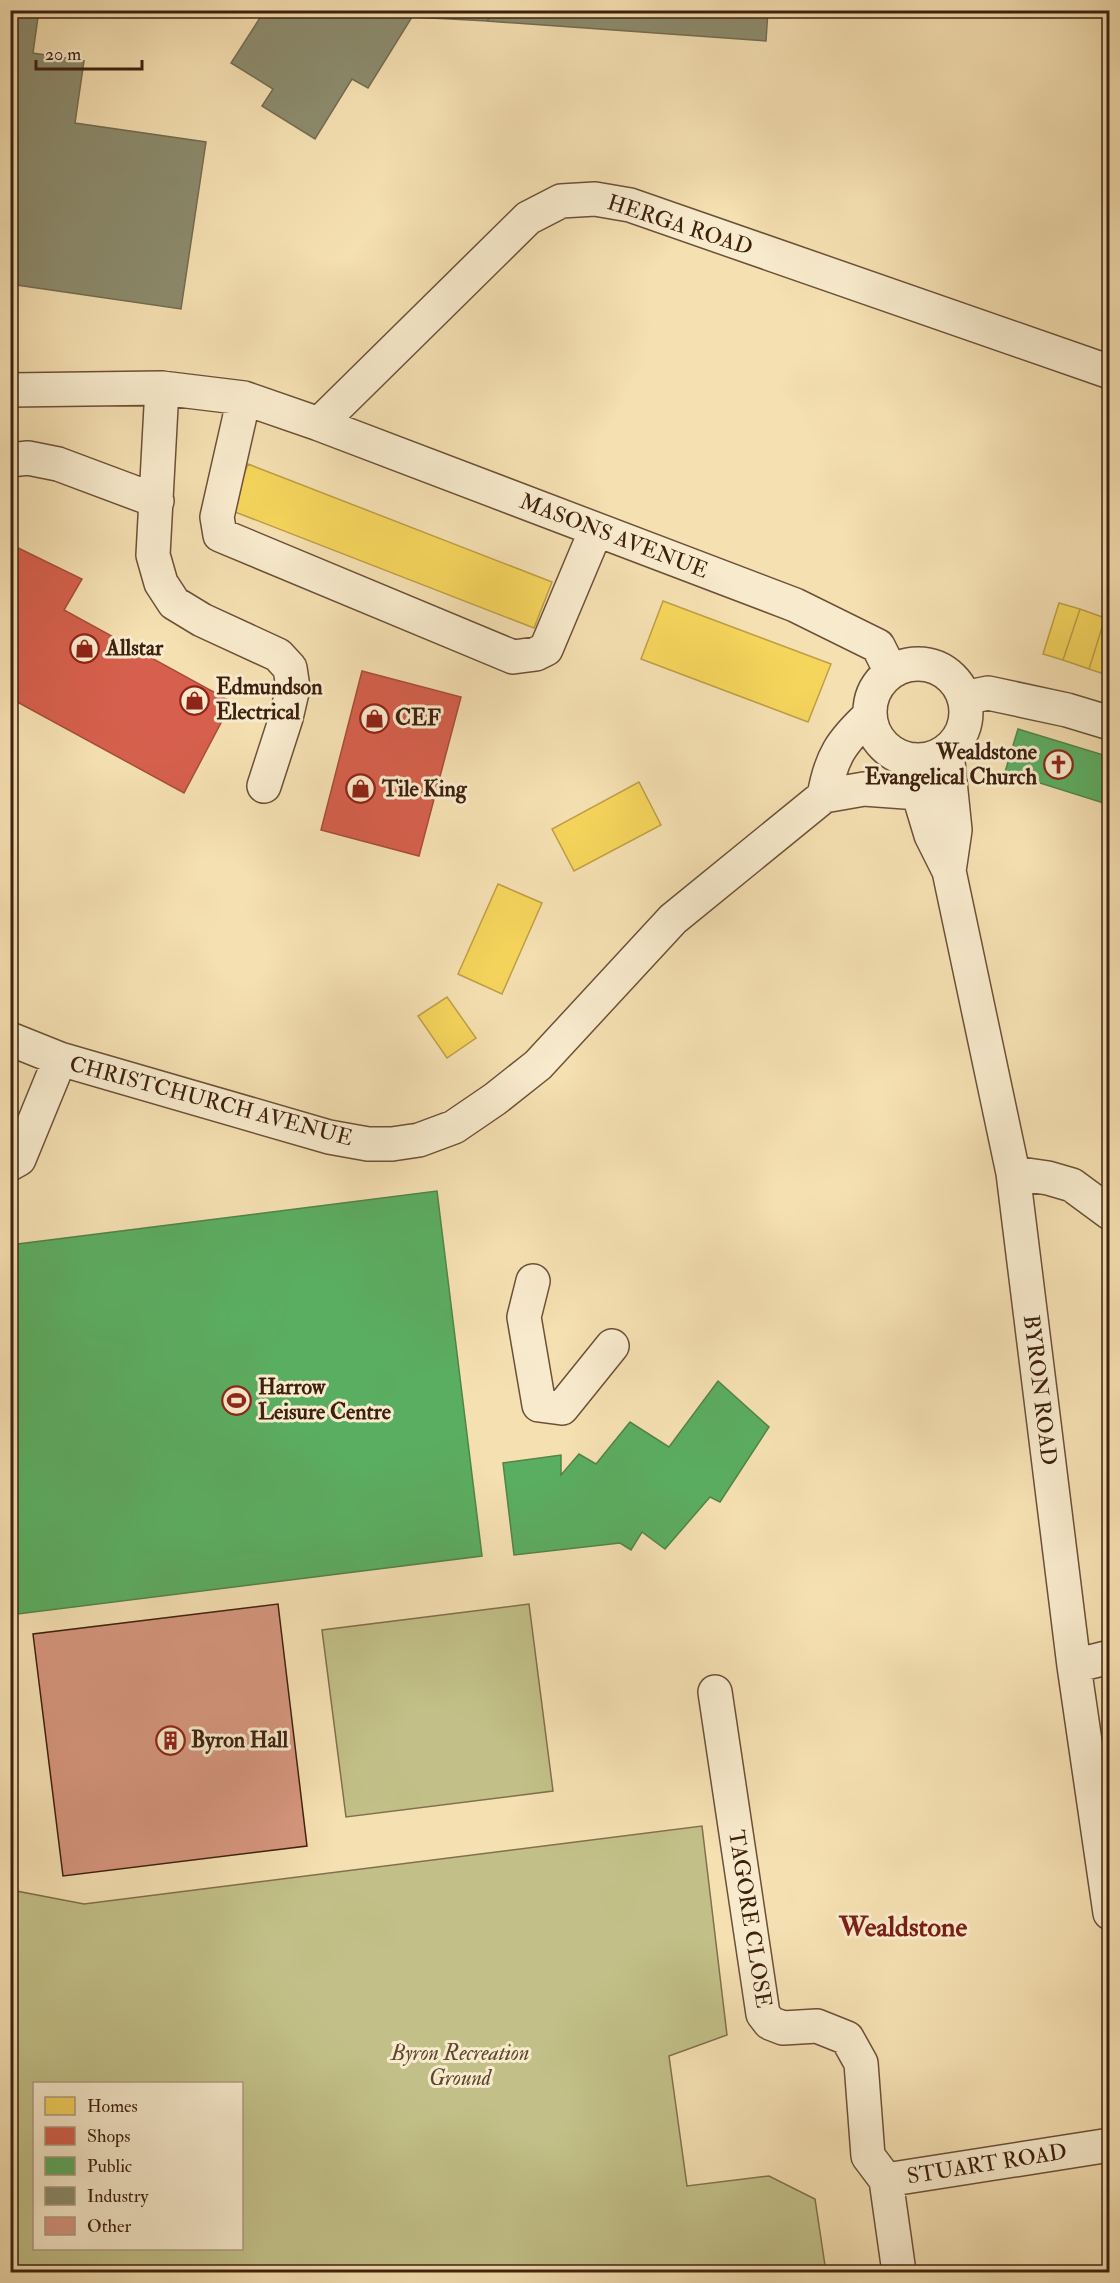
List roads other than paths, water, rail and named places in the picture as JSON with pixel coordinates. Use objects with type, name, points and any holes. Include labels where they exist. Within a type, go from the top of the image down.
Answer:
[{"type":"street","name":"HERGA ROAD","points":[[319,423],[528,218],[561,201],[595,198],[630,205],[1110,372]]},
{"type":"street","name":"MASONS AVENUE","points":[[10,390],[162,388],[244,398],[319,423],[795,605],[878,646],[891,672]]},
{"type":"street","points":[[162,388],[153,555],[161,584],[174,603],[202,620],[278,655],[290,668],[293,688],[286,718],[264,786]]},
{"type":"street","points":[[244,398],[217,517],[220,535],[513,657],[536,654],[546,649],[596,530]]},
{"type":"street","points":[[10,460],[28,458],[58,464],[157,501]]},
{"type":"street","points":[[920,664],[934,667],[947,674],[957,684],[964,698],[966,712],[964,728],[957,741],[946,752],[922,761],[894,754],[882,744],[873,730],[870,715],[871,703],[875,691],[891,672],[905,666],[920,664]]},
{"type":"street","points":[[964,698],[988,693],[1067,710],[1110,723]]},
{"type":"street","points":[[824,796],[829,768],[848,735],[870,715]]},
{"type":"street","name":"BYRON ROAD","points":[[946,752],[955,830],[949,871]]},
{"type":"street","name":"BYRON ROAD","points":[[908,759],[931,835],[949,871],[1013,1173],[1074,1666],[1103,1828],[1110,1913]]},
{"type":"street","name":"CHRISTCHURCH AVENUE","points":[[10,1039],[60,1059],[329,1137],[368,1144],[392,1144],[419,1140],[454,1127],[495,1099],[538,1065],[673,919],[824,796],[864,789],[919,793]]},
{"type":"street","points":[[10,1164],[19,1159],[60,1059]]},
{"type":"street","points":[[1013,1173],[1048,1178],[1072,1185],[1110,1214]]},
{"type":"street","points":[[533,1281],[524,1317],[538,1404],[561,1408],[612,1346]]},
{"type":"street","points":[[1074,1666],[1110,1657]]},
{"type":"street","name":"TAGORE CLOSE","points":[[715,1692],[763,2014],[770,2023],[783,2028],[817,2026],[847,2038],[861,2063],[868,2156],[886,2180]]},
{"type":"street","name":"STUART ROAD","points":[[899,2272],[886,2180],[1110,2145]]},
{"type":"place","name":"Allstar","points":[[85,648]]},
{"type":"place","name":"Edmundson Electrical","points":[[195,700]]},
{"type":"place","name":"CEF","points":[[374,718]]},
{"type":"place","name":"Wealdstone Evangelical Church","points":[[1058,765]]},
{"type":"place","name":"Tile King","points":[[361,789]]},
{"type":"place","name":"Harrow Leisure Centre","points":[[237,1400]]},
{"type":"place","name":"Byron Hall","points":[[170,1740]]},
{"type":"district","name":"Wealdstone","points":[[903,1927]]},
{"type":"park label","name":"Byron Recreation Ground","points":[[460,2066]]}]
